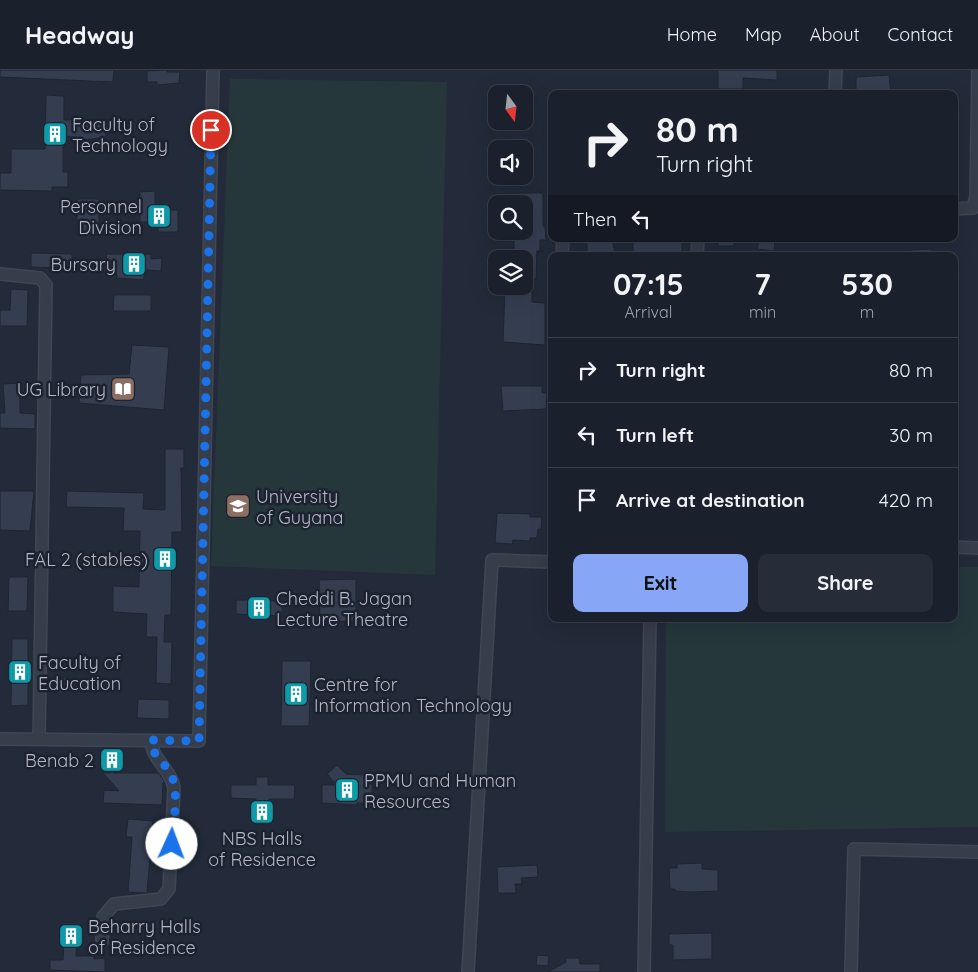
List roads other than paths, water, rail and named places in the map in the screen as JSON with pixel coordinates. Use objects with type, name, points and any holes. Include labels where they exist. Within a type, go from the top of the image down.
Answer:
[{"type":"street","points":[[0,739],[199,741],[213,70]]},
{"type":"street","points":[[835,90],[836,70]]},
{"type":"street","points":[[958,209],[973,208],[976,196],[978,70]]},
{"type":"street","points":[[0,274],[40,278],[46,285],[39,739]]},
{"type":"street","points":[[958,547],[978,548]]},
{"type":"street","points":[[468,972],[492,560],[548,562]]},
{"type":"street","points":[[644,972],[650,622]]},
{"type":"street","points":[[102,941],[103,917],[114,904],[161,900],[169,889],[174,788],[172,777],[155,757],[151,740]]},
{"type":"street","points":[[851,972],[854,849],[978,852]]},
{"type":"place","name":"Faculty of Technology","points":[[55,134]]},
{"type":"place","name":"Personnel Division","points":[[159,216]]},
{"type":"place","name":"Bursary","points":[[134,264]]},
{"type":"place","name":"UG Library","points":[[123,389]]},
{"type":"place","name":"University of Guyana","points":[[238,506]]},
{"type":"place","name":"FAL 2 (stables)","points":[[165,559]]},
{"type":"place","name":"Cheddi B. Jagan Lecture Theatre","points":[[259,608]]},
{"type":"place","name":"Faculty of Education","points":[[20,672]]},
{"type":"place","name":"Centre for Information Technology","points":[[296,694]]},
{"type":"place","name":"Benab 2","points":[[112,760]]},
{"type":"place","name":"PPMU and Human Resources","points":[[347,790]]},
{"type":"place","name":"NBS Halls of Residence","points":[[262,812]]},
{"type":"place","name":"Beharry Halls of Residence","points":[[71,936]]}]
